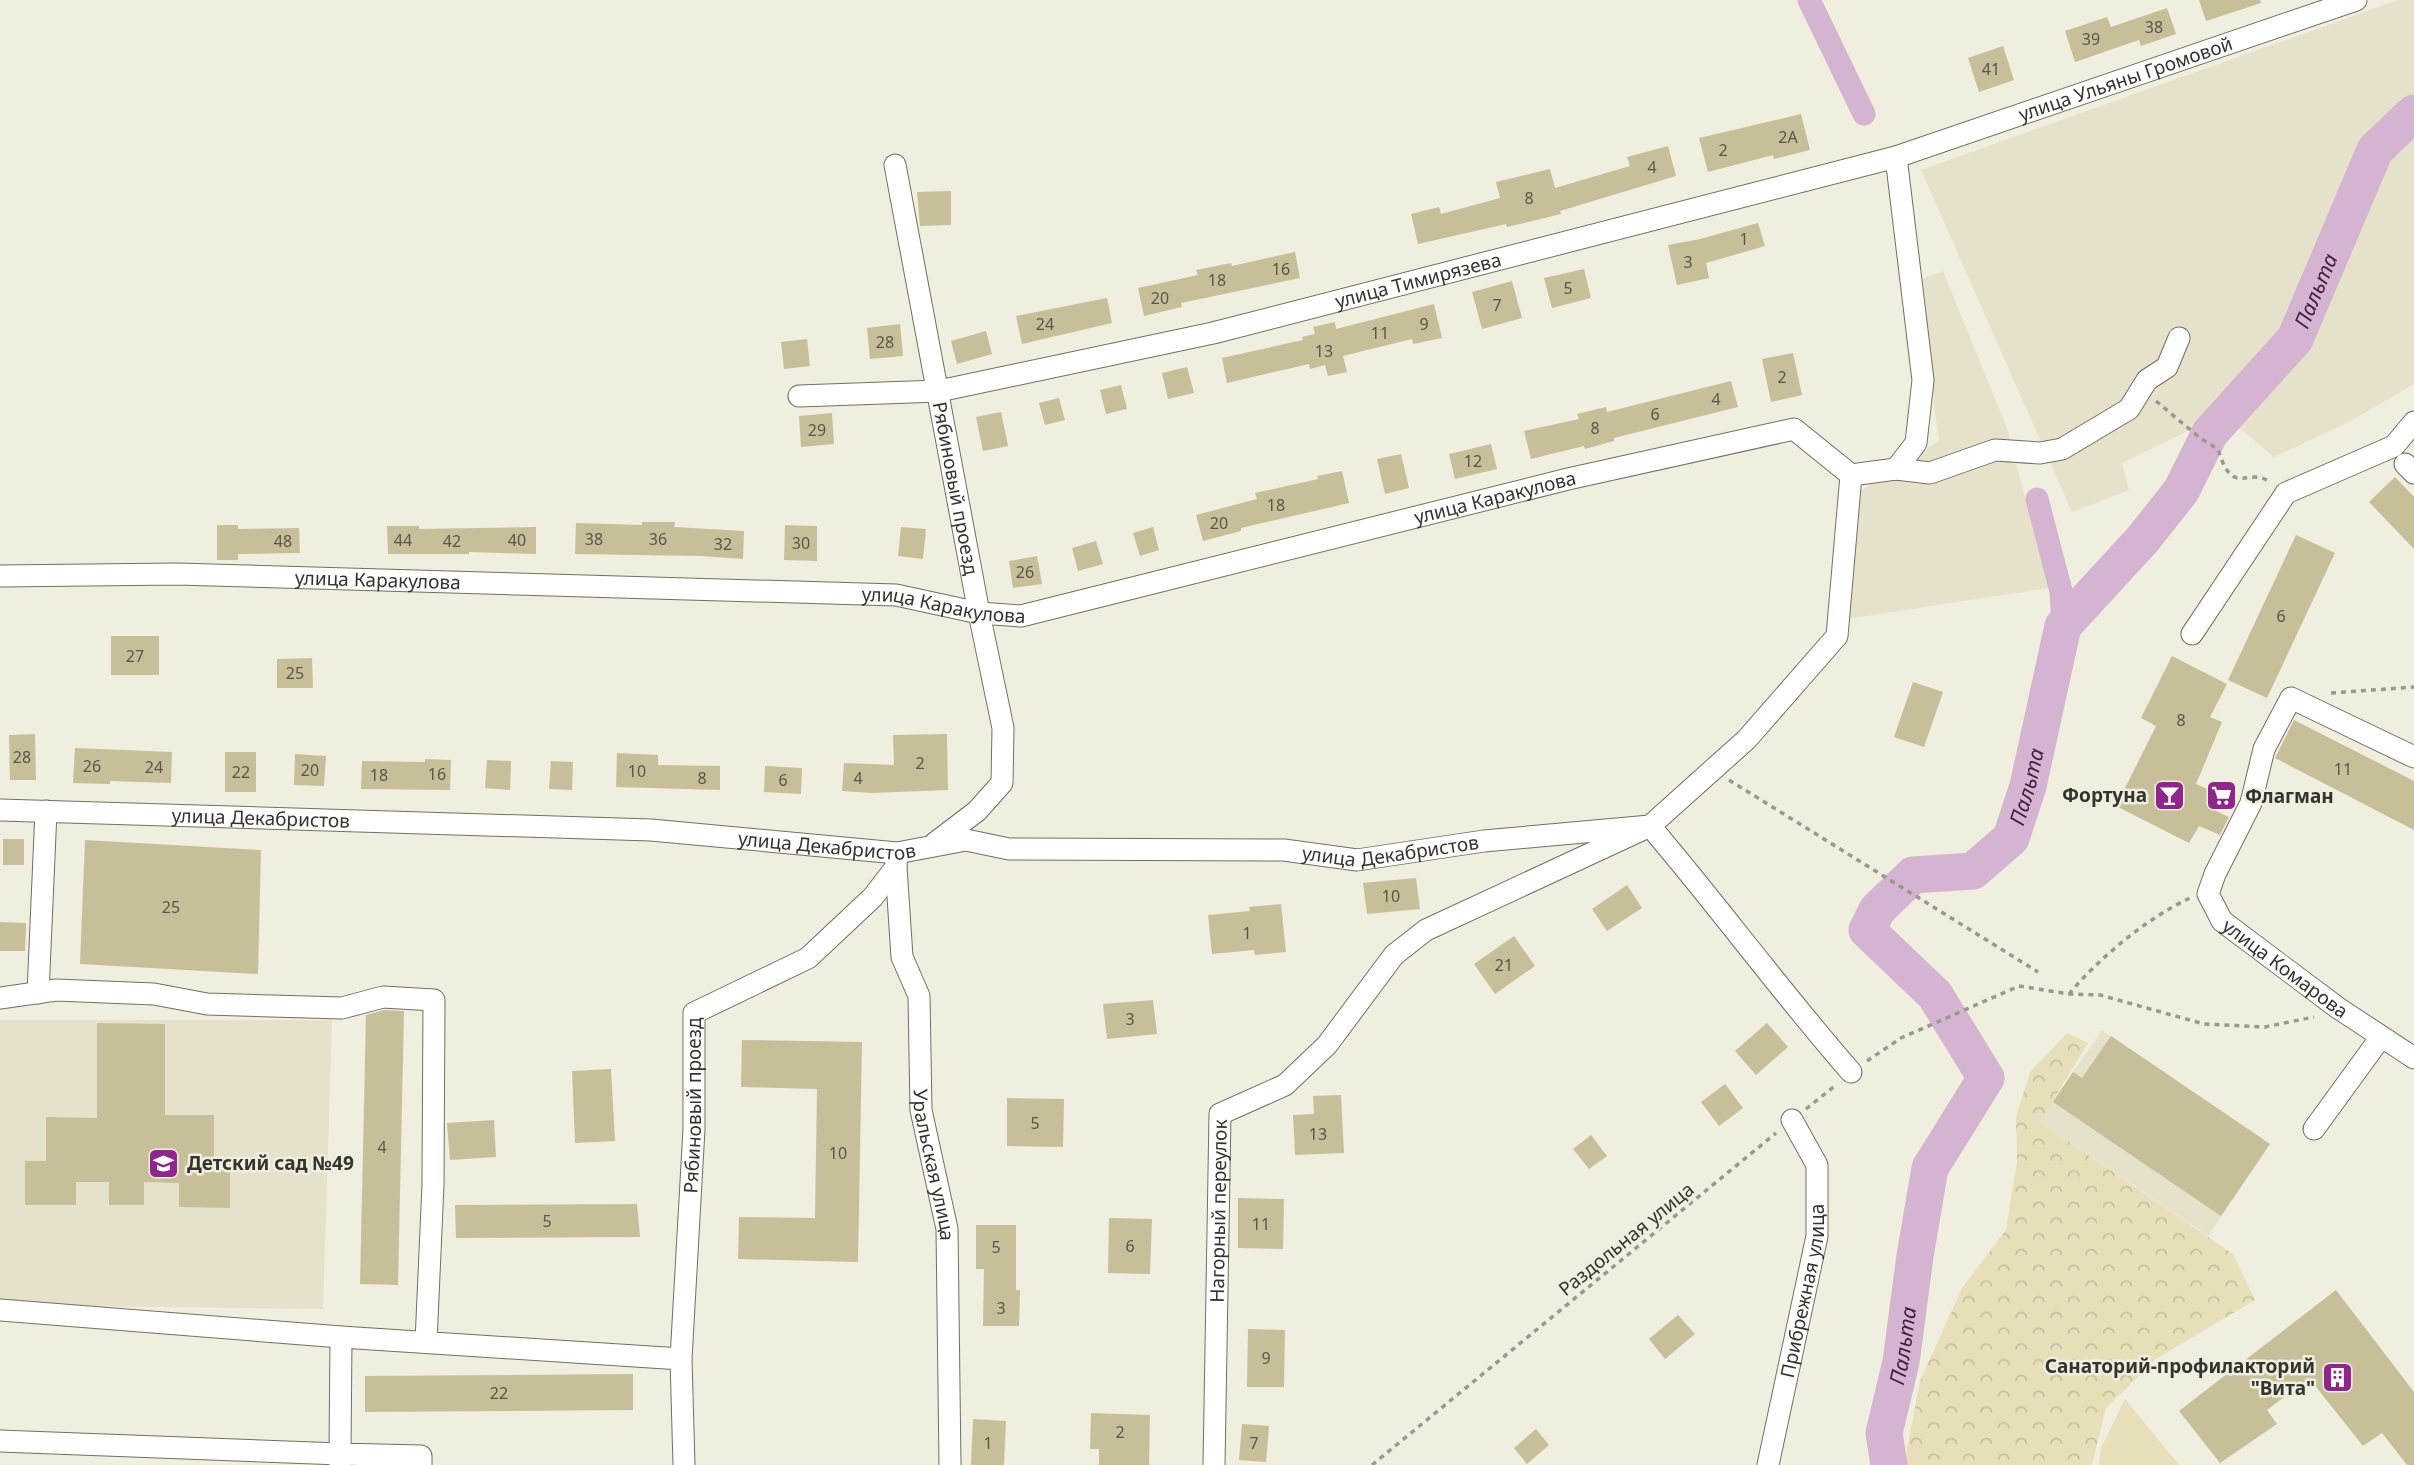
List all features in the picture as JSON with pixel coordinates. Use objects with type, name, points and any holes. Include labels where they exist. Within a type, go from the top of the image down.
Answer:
[{"type":"street","name":"улица Ульяны Громовой","points":[[1895,157],[2356,0]]},
{"type":"street","name":"улица Тимирязева","points":[[799,396],[939,391],[1213,333],[1895,157]]},
{"type":"street","points":[[1895,157],[1923,380],[1916,443],[1896,469]]},
{"type":"street","name":"Рябиновый проезд","points":[[895,165],[1003,728],[1002,783],[977,811],[933,845]]},
{"type":"street","points":[[1851,1072],[1797,1010],[1699,883],[1650,825],[1746,739],[1837,636],[1851,475],[1896,469],[1930,473],[1995,450],[2040,453],[2062,449],[2129,409],[2147,380],[2167,367],[2179,338]]},
{"type":"street","points":[[2192,634],[2286,493],[2394,446],[2414,422]]},
{"type":"street","name":"улица Каракулова","points":[[0,576],[177,574],[896,595],[979,613],[1021,616],[1568,479],[1794,429],[1851,475]]},
{"type":"street","points":[[2208,894],[2215,874],[2251,803],[2264,749],[2291,698],[2414,757]]},
{"type":"street","name":"улица Декабристов","points":[[0,810],[651,830],[897,860],[933,845],[966,840],[1009,849],[1284,850],[1356,860],[1483,841],[1650,825]]},
{"type":"street","points":[[38,993],[46,811]]},
{"type":"street","name":"Нагорный переулок","points":[[1214,1465],[1220,1114],[1285,1085],[1327,1045],[1394,955],[1426,930],[1650,825]]},
{"type":"street","name":"Рябиновый проезд","points":[[684,1465],[681,1359],[694,1129],[694,1013],[808,958],[873,897],[897,860]]},
{"type":"street","name":"Уральская улица","points":[[897,860],[902,957],[919,996],[921,1110],[947,1228],[950,1465]]},
{"type":"street","name":"улица Комарова","points":[[2208,894],[2222,921],[2338,1009],[2414,1058]]},
{"type":"street","points":[[0,998],[56,990],[154,994],[207,1004],[342,1008],[383,997],[434,1000],[433,1185],[426,1342]]},
{"type":"street","points":[[2314,1129],[2381,1037]]},
{"type":"street","name":"Прибрежная улица","points":[[1768,1465],[1817,1236],[1817,1165],[1792,1120]]},
{"type":"street","points":[[0,1310],[341,1337],[681,1359]]},
{"type":"street","points":[[340,1460],[341,1337]]},
{"type":"street","points":[[0,1441],[340,1460],[421,1456],[421,1465]]},
{"type":"path","points":[[2163,406],[2200,438],[2218,449],[2224,468],[2238,479],[2265,478]]},
{"type":"path","points":[[2324,693],[2414,687]]},
{"type":"path","points":[[1733,783],[2038,972]]},
{"type":"path","points":[[2068,994],[2087,972],[2156,918],[2188,899],[2208,894]]},
{"type":"path","name":"Раздольная улица","points":[[1372,1465],[1851,1072],[1900,1038],[2019,986],[2068,994],[2100,995],[2204,1024],[2265,1027],[2338,1009]]},
{"type":"shaded area","points":[[2398,0],[2414,0],[2414,101],[2376,137],[2287,335],[2204,423],[2122,463],[2129,490],[2072,512],[1921,170]]},
{"type":"shaded area","points":[[2414,124],[2414,384],[2349,422],[2274,457],[2232,422],[2297,339],[2387,152]]},
{"type":"shaded area","points":[[1943,271],[2007,428],[2049,588],[1847,619],[1856,494],[1939,441],[1917,281]]},
{"type":"shaded area","name":"Детский сад №49","points":[[0,1020],[332,1020],[323,1309],[0,1305]]},
{"type":"shaded area","points":[[2102,1030],[2270,1144],[2208,1236],[2039,1121]]},
{"type":"green space","points":[[2067,1033],[2088,1043],[2040,1122],[2233,1254],[2255,1300],[2156,1359],[2106,1408],[2092,1465],[1904,1465],[1920,1381],[1962,1288],[2006,1230],[2017,1161],[2016,1117],[2030,1072]]},
{"type":"green space","points":[[2125,1399],[2179,1465],[2099,1465],[2101,1448]]},
{"type":"building","points":[[2199,0],[2260,0],[2261,3],[2206,21]]},
{"type":"building","points":[[2167,8],[2176,34],[2141,46],[2139,40],[2075,62],[2065,31],[2107,17],[2111,27]]},
{"type":"building","points":[[2003,46],[2014,80],[1979,92],[1968,58]]},
{"type":"building","points":[[1801,114],[1810,150],[1774,159],[1773,155],[1708,172],[1699,138]]},
{"type":"building","points":[[1668,146],[1676,176],[1560,211],[1561,214],[1418,244],[1411,214],[1439,207],[1441,214],[1500,198],[1496,182],[1550,169],[1555,188],[1630,166],[1627,157]]},
{"type":"building","points":[[951,191],[951,225],[920,226],[917,192]]},
{"type":"building","points":[[1758,223],[1765,246],[1706,263],[1709,278],[1677,285],[1668,245]]},
{"type":"building","points":[[1295,252],[1300,278],[1181,303],[1182,307],[1144,316],[1138,288],[1198,275],[1196,270],[1231,263],[1232,266]]},
{"type":"building","points":[[1584,269],[1591,298],[1552,308],[1544,278]]},
{"type":"building","points":[[1512,281],[1522,318],[1482,329],[1472,292]]},
{"type":"building","points":[[1107,298],[1112,323],[1022,344],[1016,316]]},
{"type":"building","points":[[1434,304],[1442,338],[1413,344],[1412,339],[1343,356],[1347,372],[1328,376],[1325,365],[1310,369],[1309,364],[1227,383],[1222,358],[1303,340],[1302,337],[1315,334],[1313,327],[1335,322],[1336,329]]},
{"type":"building","points":[[900,324],[903,356],[870,359],[867,328]]},
{"type":"building","points":[[986,331],[992,354],[957,364],[951,341]]},
{"type":"building","points":[[807,339],[810,366],[784,369],[781,342]]},
{"type":"building","points":[[1793,353],[1802,395],[1771,402],[1762,359]]},
{"type":"building","points":[[1187,367],[1194,393],[1168,399],[1162,373]]},
{"type":"building","points":[[1731,381],[1738,407],[1614,438],[1614,441],[1585,449],[1584,446],[1531,459],[1524,431],[1579,419],[1577,414],[1606,407],[1607,412]]},
{"type":"building","points":[[1121,385],[1127,409],[1106,414],[1100,390]]},
{"type":"building","points":[[1059,398],[1065,420],[1045,425],[1039,403]]},
{"type":"building","points":[[1001,412],[1008,446],[983,451],[976,417]]},
{"type":"building","points":[[832,413],[834,444],[801,447],[799,416]]},
{"type":"building","points":[[1491,444],[1497,469],[1455,479],[1449,454]]},
{"type":"building","points":[[1401,454],[1409,488],[1385,494],[1377,459]]},
{"type":"building","points":[[1342,471],[1349,503],[1241,528],[1241,531],[1203,541],[1196,515],[1257,499],[1255,493]]},
{"type":"building","points":[[2395,477],[2414,497],[2414,549],[2369,502]]},
{"type":"building","points":[[642,522],[675,522],[674,527],[744,531],[743,559],[575,554],[576,523],[642,525]]},
{"type":"building","points":[[217,525],[238,525],[238,529],[299,528],[300,553],[238,554],[238,560],[217,560]]},
{"type":"building","points":[[785,525],[817,526],[817,561],[784,560]]},
{"type":"building","points":[[387,526],[419,526],[419,529],[536,527],[536,554],[388,554]]},
{"type":"building","points":[[901,527],[926,529],[923,559],[898,556]]},
{"type":"building","points":[[1153,527],[1159,550],[1140,556],[1133,533]]},
{"type":"building","points":[[2296,535],[2335,553],[2267,698],[2228,680]]},
{"type":"building","points":[[1096,541],[1103,564],[1078,571],[1072,548]]},
{"type":"building","points":[[1037,556],[1042,584],[1013,588],[1009,561]]},
{"type":"building","points":[[111,636],[159,636],[159,675],[111,675]]},
{"type":"building","points":[[2172,656],[2227,684],[2210,717],[2222,722],[2196,784],[2221,795],[2214,810],[2229,817],[2220,835],[2199,826],[2189,843],[2116,806],[2156,726],[2141,718]]},
{"type":"building","points":[[312,658],[313,688],[277,688],[277,659]]},
{"type":"building","points":[[1913,682],[1943,692],[1924,747],[1894,737]]},
{"type":"building","points":[[2294,720],[2414,781],[2414,830],[2275,758]]},
{"type":"building","points":[[35,734],[36,780],[10,780],[9,735]]},
{"type":"building","points":[[947,734],[948,790],[872,793],[842,791],[844,763],[894,765],[893,735]]},
{"type":"building","points":[[75,748],[172,752],[171,783],[73,783]]},
{"type":"building","points":[[225,752],[256,752],[256,792],[225,792]]},
{"type":"building","points":[[617,753],[658,755],[658,765],[720,766],[720,790],[616,787]]},
{"type":"building","points":[[295,754],[326,756],[324,786],[294,785]]},
{"type":"building","points":[[425,759],[451,760],[450,790],[361,789],[362,761],[425,762]]},
{"type":"building","points":[[487,760],[511,761],[510,790],[485,788]]},
{"type":"building","points":[[551,761],[573,762],[572,790],[549,789]]},
{"type":"building","points":[[765,766],[802,768],[801,794],[764,792]]},
{"type":"building","points":[[3,839],[24,839],[24,865],[3,865]]},
{"type":"building","points":[[85,840],[261,850],[258,974],[80,964]]},
{"type":"building","points":[[1416,878],[1420,909],[1367,914],[1363,883]]},
{"type":"building","points":[[1627,885],[1642,908],[1607,931],[1592,909]]},
{"type":"building","points":[[1281,904],[1286,952],[1255,955],[1254,950],[1212,954],[1208,915],[1250,911],[1249,907]]},
{"type":"building","points":[[0,922],[26,923],[25,951],[0,951]]},
{"type":"building","points":[[1514,936],[1535,966],[1495,994],[1474,964]]},
{"type":"building","points":[[1153,1000],[1157,1034],[1107,1039],[1103,1004]]},
{"type":"building","points":[[384,1010],[404,1011],[398,1285],[360,1284],[366,1015]]},
{"type":"building","points":[[97,1023],[165,1024],[165,1115],[214,1115],[214,1161],[230,1161],[230,1208],[179,1207],[179,1183],[144,1182],[144,1205],[109,1205],[109,1182],[76,1182],[76,1205],[25,1205],[25,1161],[46,1161],[46,1117],[97,1118]]},
{"type":"building","points":[[1767,1023],[1788,1047],[1756,1075],[1735,1051]]},
{"type":"building","points":[[2111,1036],[2270,1144],[2221,1216],[2053,1102],[2073,1072],[2082,1078]]},
{"type":"building","points":[[742,1040],[862,1042],[858,1262],[738,1259],[739,1217],[815,1218],[817,1089],[741,1087]]},
{"type":"building","points":[[611,1069],[615,1141],[575,1143],[572,1071]]},
{"type":"building","points":[[1725,1084],[1743,1108],[1719,1126],[1701,1102]]},
{"type":"building","points":[[1341,1095],[1344,1153],[1295,1155],[1293,1115],[1314,1114],[1313,1096]]},
{"type":"building","points":[[1007,1098],[1064,1099],[1063,1147],[1007,1146]]},
{"type":"building","points":[[494,1120],[496,1157],[450,1160],[447,1123]]},
{"type":"building","points":[[1591,1135],[1607,1156],[1589,1169],[1573,1149]]},
{"type":"building","points":[[1238,1198],[1284,1199],[1283,1249],[1238,1248]]},
{"type":"building","points":[[637,1204],[640,1237],[456,1238],[455,1205]]},
{"type":"building","points":[[1109,1218],[1152,1219],[1150,1274],[1108,1273]]},
{"type":"building","points":[[976,1225],[1016,1225],[1019,1326],[983,1326],[984,1269],[976,1269]]},
{"type":"building","name":"Санаторий-профилакторий \"Вита\"","points":[[2336,1290],[2414,1392],[2414,1465],[2407,1465],[2382,1433],[2363,1446],[2309,1378],[2267,1410],[2277,1424],[2220,1463],[2179,1411]]},
{"type":"building","points":[[1678,1315],[1695,1334],[1665,1359],[1649,1339]]},
{"type":"building","points":[[1248,1329],[1285,1330],[1284,1387],[1247,1387]]},
{"type":"building","points":[[633,1374],[633,1410],[365,1412],[365,1376]]},
{"type":"building","points":[[1091,1413],[1150,1415],[1149,1465],[1099,1465],[1099,1449],[1090,1449]]},
{"type":"building","points":[[973,1419],[1006,1421],[1004,1465],[971,1465]]},
{"type":"building","points":[[1242,1424],[1269,1426],[1266,1462],[1239,1460]]},
{"type":"building","points":[[1536,1429],[1549,1445],[1527,1464],[1514,1448]]},
{"type":"waterway","points":[[1809,0],[1864,114]]},
{"type":"waterway","name":"Пальта","points":[[1889,1465],[1884,1433],[1901,1362],[1930,1168],[1986,1078],[1935,995],[1867,930],[1877,910],[1913,875],[1973,871],[2011,838],[2028,786],[2063,626],[2143,539],[2181,491],[2210,433],[2295,339],[2375,150],[2414,113]]},
{"type":"waterway","points":[[2037,499],[2061,591],[2063,626]]},
{"type":"place","name":"Фортуна","points":[[2170,795]]},
{"type":"place","name":"Флагман","points":[[2222,796]]},
{"type":"place","name":"Детский сад №49","points":[[164,1163]]},
{"type":"place","name":"Санаторий-профилакторий \"Вита\"","points":[[2338,1377]]}]
